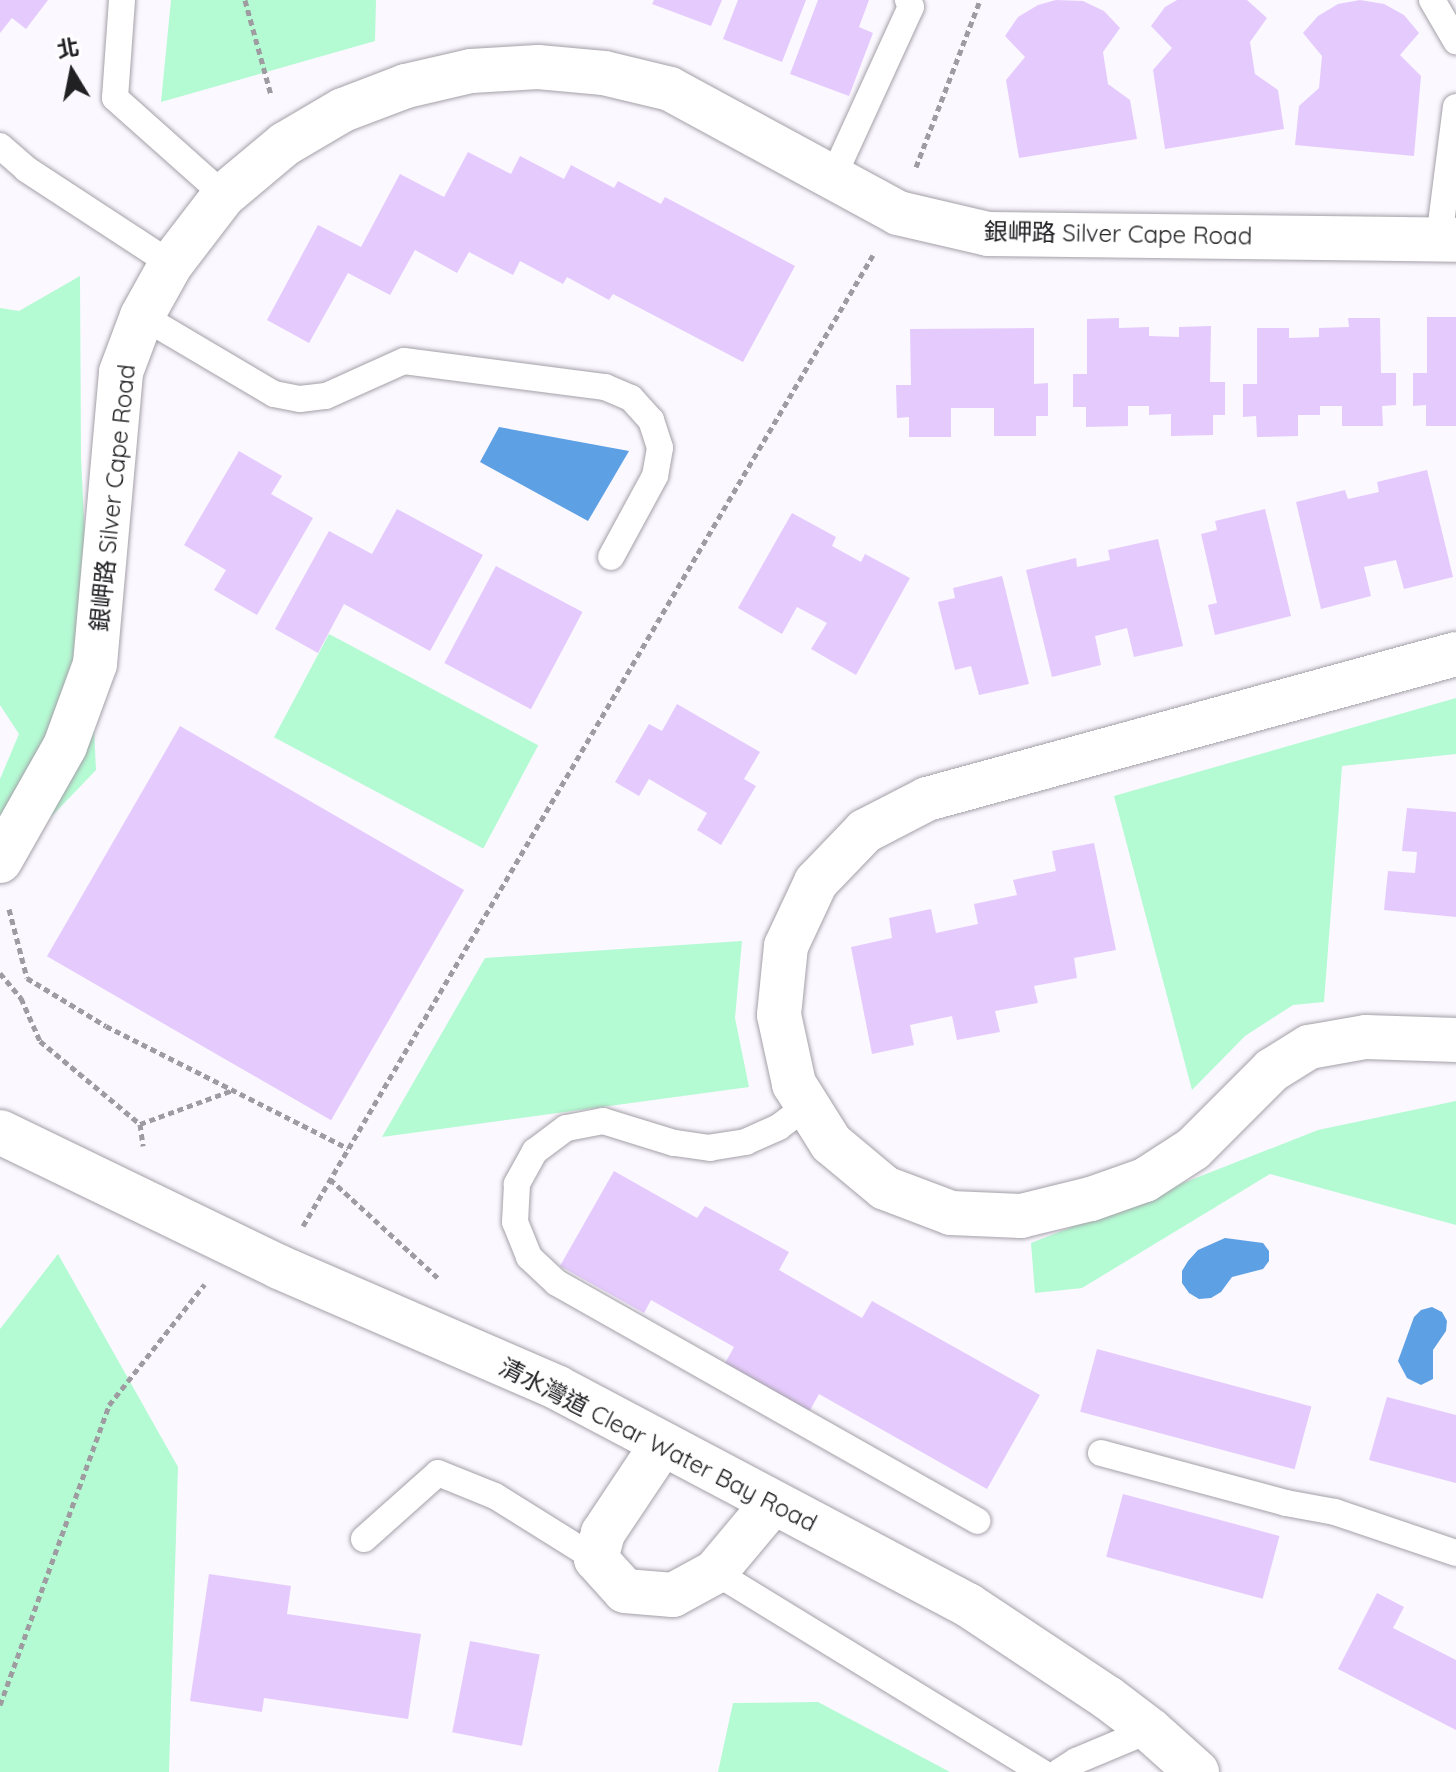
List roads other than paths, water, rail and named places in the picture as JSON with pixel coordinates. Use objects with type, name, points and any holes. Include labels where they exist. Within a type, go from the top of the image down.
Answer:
[{"type":"street","name":"銀岬路 Silver Cape Road","points":[[0,861],[65,746],[95,664],[121,372],[142,316],[171,264],[224,195],[285,144],[343,110],[406,86],[471,71],[538,67],[604,73],[670,89],[898,213],[988,234],[1448,240]]},
{"type":"street","points":[[1456,654],[927,799],[865,831],[816,882],[786,946],[779,1015],[794,1084],[831,1143],[885,1188],[951,1213],[1021,1216],[1091,1199],[1145,1180],[1193,1149],[1272,1070],[1309,1047],[1366,1037],[1456,1040]]},
{"type":"street","name":"清水灣道 Clear Water Bay Road","points":[[0,1132],[279,1267],[558,1388],[661,1446],[968,1605],[1150,1730],[1197,1772]]},
{"type":"street","points":[[661,1446],[603,1533],[596,1559],[625,1591],[673,1595],[715,1572],[773,1503]]},
{"type":"lane","points":[[122,0],[115,98],[224,195]]},
{"type":"lane","points":[[833,177],[911,7],[908,0]]},
{"type":"lane","points":[[1432,0],[1456,41]]},
{"type":"lane","points":[[1448,240],[1456,107]]},
{"type":"lane","points":[[0,146],[26,169],[171,264]]},
{"type":"lane","points":[[142,316],[274,394],[300,399],[326,396],[404,361],[605,387],[631,398],[651,420],[660,448],[655,476],[611,557]]},
{"type":"lane","points":[[808,1105],[779,1127],[746,1142],[710,1148],[674,1143],[603,1121],[566,1128],[535,1151],[517,1184],[515,1222],[529,1257],[557,1283],[977,1521]]},
{"type":"lane","points":[[1101,1453],[1286,1503],[1335,1512],[1456,1553]]},
{"type":"lane","points":[[364,1539],[438,1473],[495,1496],[596,1559]]},
{"type":"lane","points":[[715,1572],[1042,1772]]},
{"type":"lane","points":[[1059,1772],[1076,1761],[1150,1730]]},
{"type":"water","points":[[499,427],[629,451],[588,521],[480,462]]},
{"type":"water","points":[[1225,1238],[1263,1243],[1269,1251],[1269,1261],[1263,1269],[1232,1277],[1221,1292],[1211,1298],[1199,1299],[1189,1293],[1182,1283],[1182,1271],[1198,1250]]},
{"type":"water","points":[[1432,1307],[1442,1312],[1447,1321],[1446,1331],[1433,1350],[1433,1379],[1421,1385],[1407,1378],[1398,1361],[1414,1317],[1421,1310]]}]
